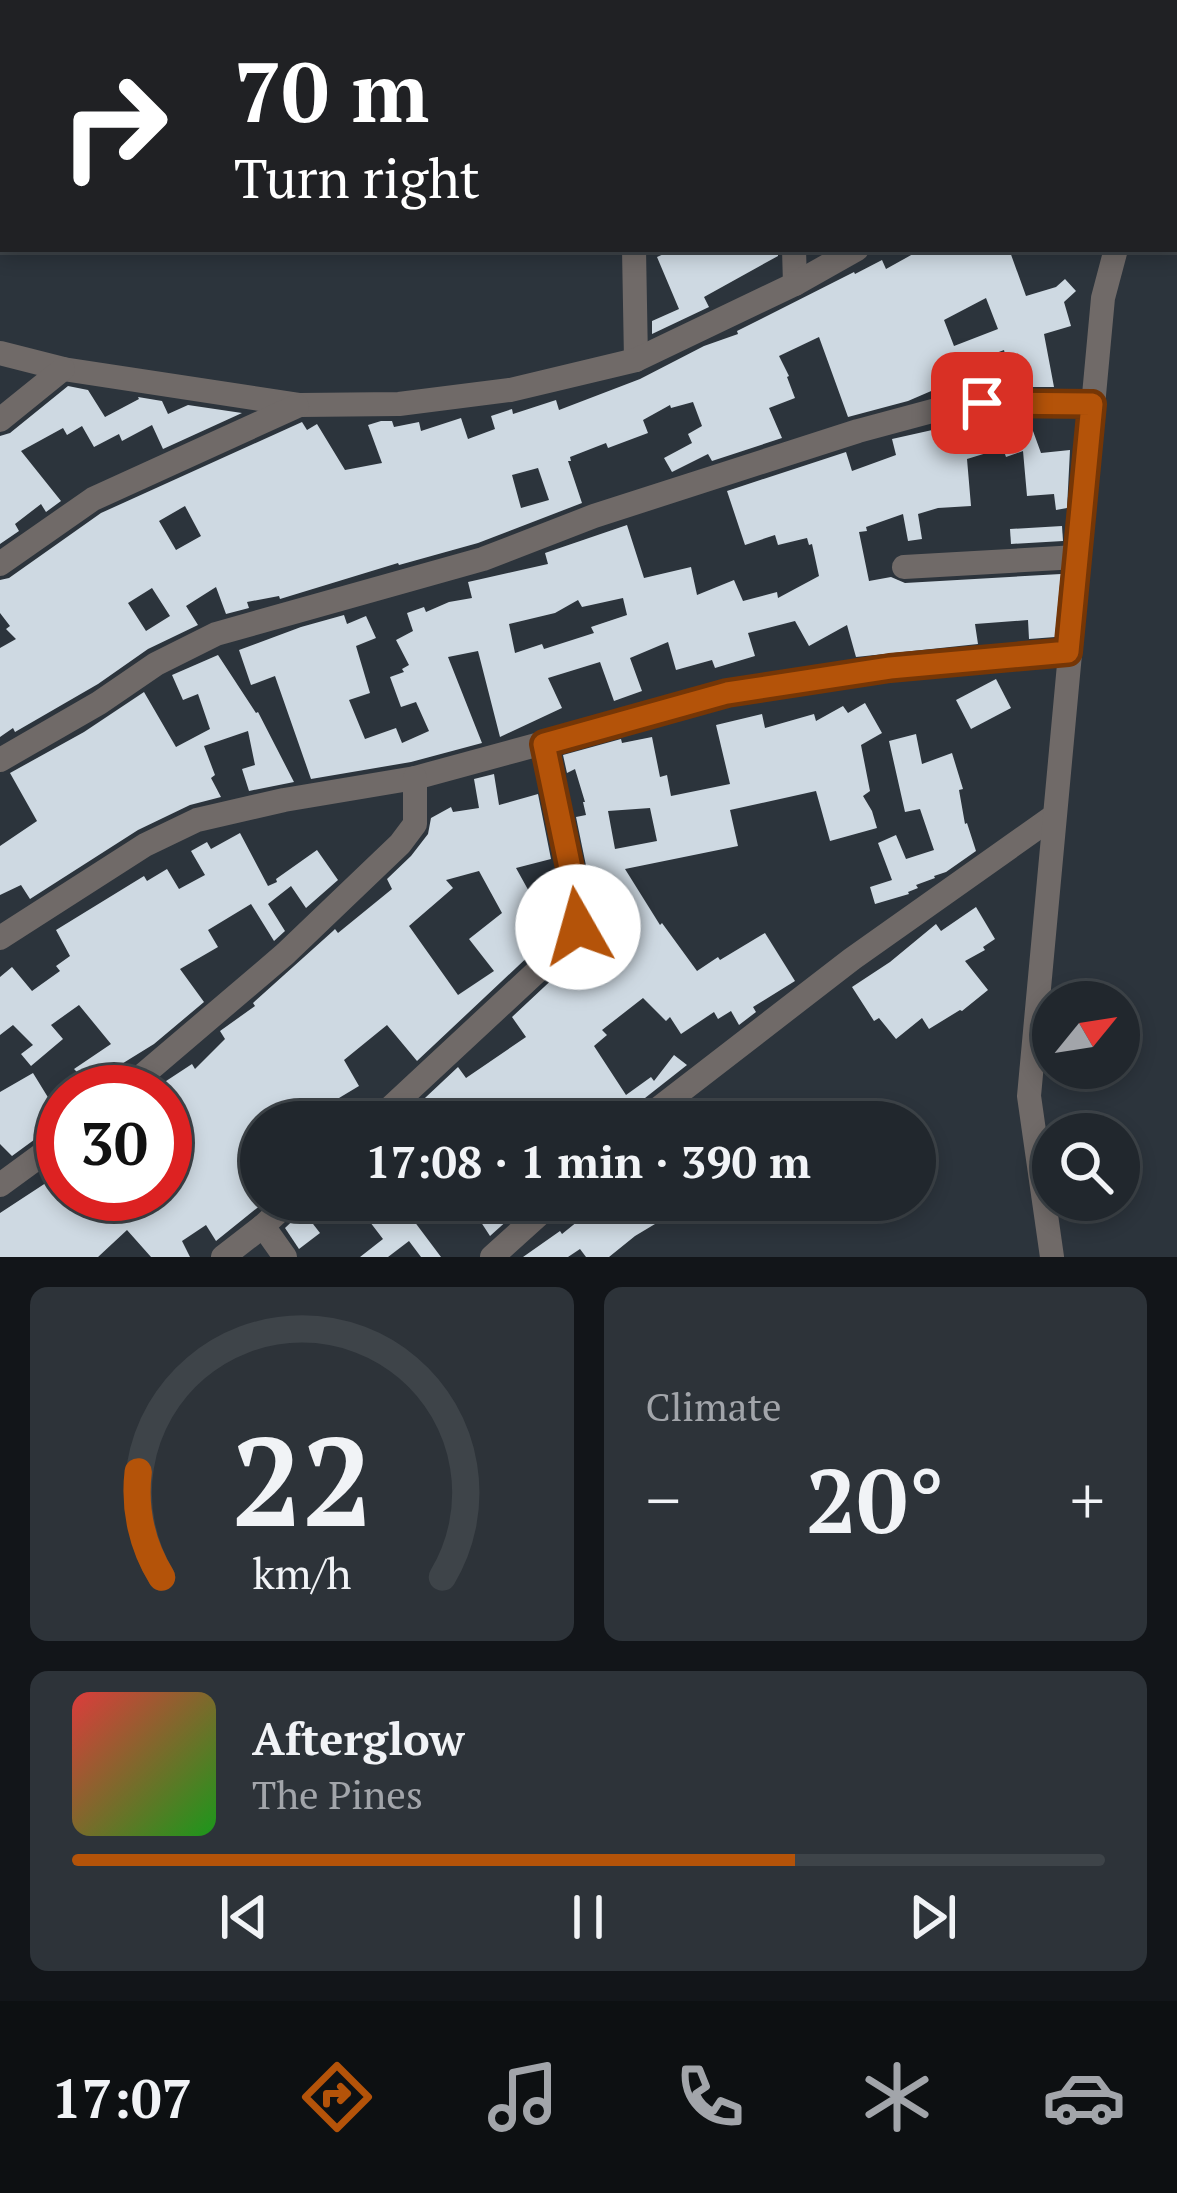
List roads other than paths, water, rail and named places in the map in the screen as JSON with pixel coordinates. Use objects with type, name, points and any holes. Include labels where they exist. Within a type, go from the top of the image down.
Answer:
[{"type":"street","points":[[634,252],[636,360]]},
{"type":"street","points":[[794,252],[795,284]]},
{"type":"street","points":[[0,353],[63,369],[300,405],[399,404],[510,390],[636,360],[852,252]]},
{"type":"street","points":[[1052,1257],[1029,1096],[1102,298],[1116,252]]},
{"type":"street","points":[[0,421],[63,369]]},
{"type":"street","points":[[0,760],[99,704],[156,664],[216,634],[483,559],[594,516],[935,410],[982,403],[1092,404]]},
{"type":"street","points":[[0,564],[93,499],[300,405]]},
{"type":"street","points":[[904,567],[1077,557]]},
{"type":"street","points":[[0,938],[145,845],[197,820],[415,778],[727,693],[890,668],[1068,652]]},
{"type":"street","points":[[398,1101],[547,962],[578,927],[544,744]]},
{"type":"street","points":[[155,1065],[285,954],[400,844],[415,824],[415,778]]},
{"type":"street","points":[[668,1101],[852,958],[1054,816]]},
{"type":"street","points":[[0,1185],[36,1159]]},
{"type":"street","points":[[223,1257],[268,1221]]},
{"type":"street","points":[[492,1257],[532,1221]]},
{"type":"street","points":[[263,1226],[285,1257]]}]
